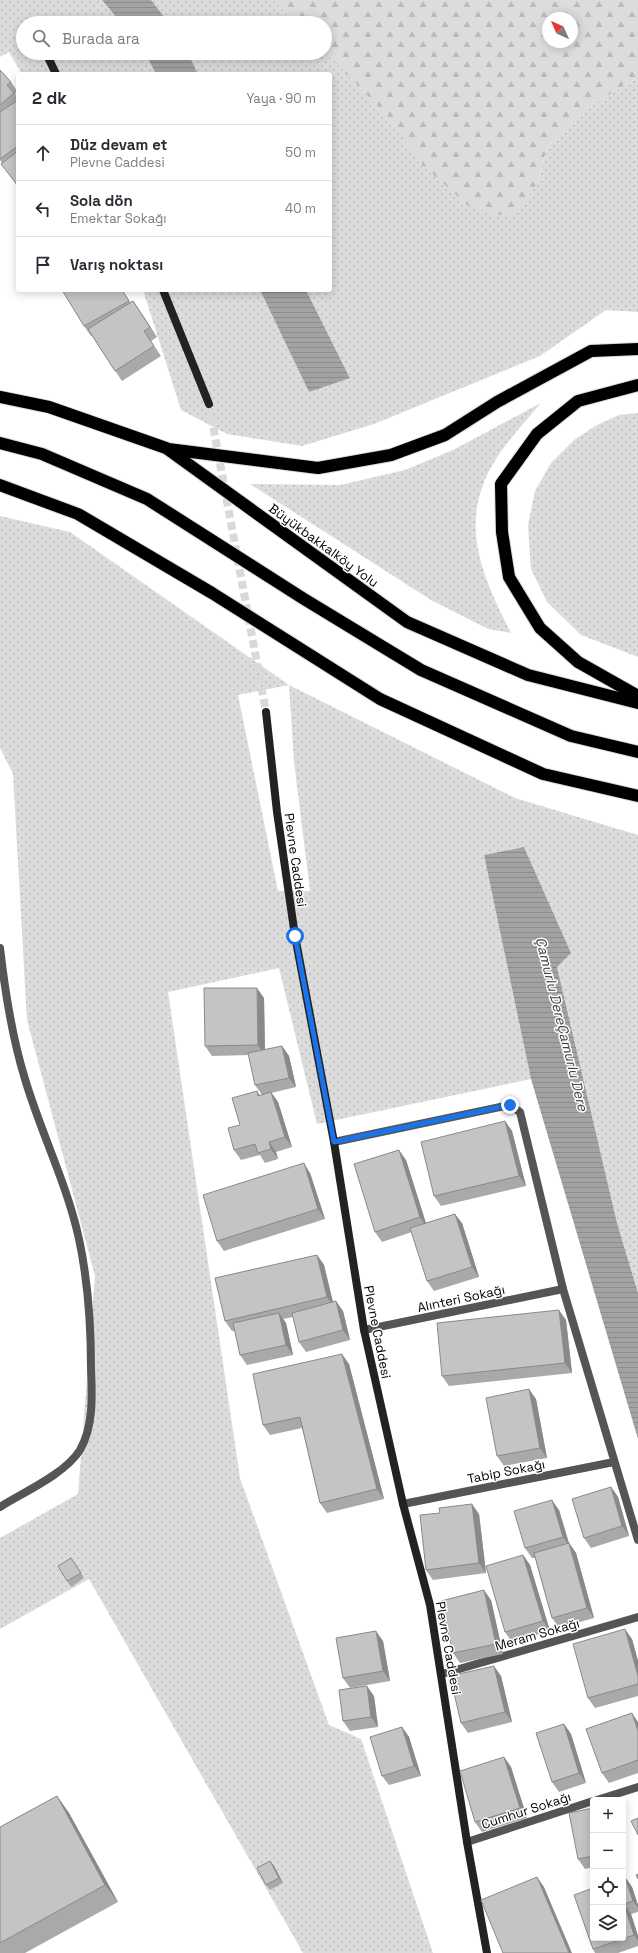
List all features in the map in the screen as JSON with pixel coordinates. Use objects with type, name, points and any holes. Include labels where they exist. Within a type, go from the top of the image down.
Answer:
[{"type":"highway","points":[[166,448],[318,468],[391,455],[445,435],[497,402],[591,351],[638,348]]},
{"type":"highway","points":[[638,385],[578,401],[537,434],[501,484],[502,532],[509,578],[540,628],[578,662],[638,696]]},
{"type":"highway","name":"Büyükbakkalköy Yolu","points":[[0,397],[49,406],[166,448],[407,622],[528,675],[638,703]]},
{"type":"highway","points":[[0,443],[42,454],[147,499],[304,599],[421,670],[571,736],[638,752]]},
{"type":"highway","points":[[0,485],[78,514],[212,593],[380,699],[543,774],[638,796]]},
{"type":"street","points":[[49,60],[55,72]]},
{"type":"street","points":[[164,292],[208,404]]},
{"type":"street","name":"Plevne Caddesi","points":[[266,712],[277,812],[295,936],[334,1142],[364,1330],[403,1504],[430,1606],[442,1674],[467,1842],[487,1953]]},
{"type":"street","points":[[0,948],[5,993],[24,1078],[67,1198],[79,1239],[85,1270],[91,1338],[92,1398],[87,1430],[80,1449],[68,1464],[0,1507]]},
{"type":"street","points":[[334,1142],[510,1105],[520,1112],[563,1289],[638,1540]]},
{"type":"street","name":"Alınteri Sokağı","points":[[364,1330],[563,1289]]},
{"type":"street","name":"Tabip Sokağı","points":[[403,1504],[614,1462]]},
{"type":"street","name":"Meram Sokağı","points":[[442,1674],[638,1617]]},
{"type":"street","points":[[607,1797],[638,1787]]},
{"type":"street","name":"Cumhur Sokağı","points":[[467,1842],[590,1802]]},
{"type":"green space","points":[[0,0],[102,0],[115,16],[16,16],[16,60],[149,60],[155,72],[21,72],[9,52],[0,57]]},
{"type":"green space","points":[[151,0],[273,0],[289,16],[164,16]]},
{"type":"green space","points":[[273,0],[638,0],[638,77],[582,111],[547,147],[538,182],[517,214],[495,215],[467,205],[418,161],[394,123],[332,59],[332,16],[289,16]]},
{"type":"green space","points":[[332,59],[394,123],[418,161],[467,205],[538,182],[547,147],[582,111],[638,77],[638,312],[606,310],[540,356],[374,424],[302,446],[227,434],[181,410],[144,292],[261,292],[309,392],[350,377],[307,292],[332,292],[332,72],[197,72],[191,60]]},
{"type":"green space","points":[[541,403],[508,442],[494,463],[483,485],[478,505],[476,524],[477,543],[481,562],[494,598],[511,633],[488,629],[431,600],[250,484],[340,485],[405,470],[453,450]]},
{"type":"green space","points":[[638,413],[638,657],[581,635],[547,602],[531,569],[528,525],[535,491],[551,463],[574,440],[597,425],[619,415]]},
{"type":"green space","points":[[0,516],[70,532],[289,685],[515,798],[638,835],[638,1293],[617,1223],[557,967],[571,953],[524,847],[484,855],[531,1079],[317,1124],[279,968],[168,992],[240,1478],[329,1725],[361,1739],[433,1953],[303,1953],[89,1579],[0,1629],[0,1538],[78,1494],[95,1276],[27,1020],[13,774],[0,748]],"holes":[[[289,685],[294,762],[310,891],[278,891],[238,695]]]},
{"type":"water","points":[[102,0],[151,0],[164,16],[115,16]]},
{"type":"water","points":[[149,60],[191,60],[197,72],[155,72]]},
{"type":"water","points":[[261,292],[307,292],[350,378],[309,392]]},
{"type":"water","name":"Çamurlu DereÇamurlu Dere","points":[[524,847],[571,953],[557,967],[617,1223],[638,1293],[638,1439],[531,1079],[484,855]]},
{"type":"building","points":[[0,70],[11,82],[7,85],[14,93],[0,105]]},
{"type":"building","points":[[16,101],[16,147],[0,159],[0,112]]},
{"type":"building","points":[[16,153],[16,183],[1,164]]},
{"type":"building","points":[[63,292],[123,292],[129,301],[84,326]]},
{"type":"building","points":[[133,301],[150,327],[144,331],[154,346],[115,371],[88,329]]},
{"type":"building","points":[[204,988],[257,988],[258,1045],[205,1046]]},
{"type":"building","points":[[282,1046],[289,1078],[255,1085],[248,1053]]},
{"type":"building","points":[[257,1091],[258,1096],[271,1092],[285,1137],[269,1142],[271,1149],[258,1153],[255,1144],[234,1150],[228,1128],[240,1125],[232,1098]]},
{"type":"building","points":[[505,1121],[519,1176],[434,1196],[421,1142]]},
{"type":"building","points":[[399,1150],[420,1217],[375,1232],[354,1164]]},
{"type":"building","points":[[304,1163],[318,1209],[217,1241],[203,1195]]},
{"type":"building","points":[[455,1214],[472,1267],[427,1281],[410,1228]]},
{"type":"building","points":[[317,1255],[327,1297],[225,1321],[215,1278]]},
{"type":"building","points":[[336,1301],[343,1330],[299,1342],[292,1313]]},
{"type":"building","points":[[559,1310],[565,1363],[442,1376],[437,1323]]},
{"type":"building","points":[[279,1313],[286,1345],[240,1355],[233,1323]]},
{"type":"building","points":[[342,1354],[377,1489],[320,1503],[300,1417],[263,1425],[253,1374]]},
{"type":"building","points":[[529,1389],[540,1448],[497,1456],[486,1398]]},
{"type":"building","points":[[611,1487],[622,1526],[584,1538],[572,1499]]},
{"type":"building","points":[[552,1500],[563,1537],[525,1548],[514,1511]]},
{"type":"building","points":[[472,1504],[479,1563],[426,1570],[420,1515],[440,1513],[439,1508]]},
{"type":"building","points":[[569,1543],[587,1608],[552,1618],[534,1553]]},
{"type":"building","points":[[523,1555],[543,1621],[505,1632],[486,1566]]},
{"type":"building","points":[[71,1558],[81,1573],[67,1581],[58,1566]]},
{"type":"building","points":[[484,1590],[496,1644],[453,1653],[441,1601]]},
{"type":"building","points":[[625,1629],[638,1676],[638,1684],[588,1698],[573,1644]]},
{"type":"building","points":[[376,1631],[383,1671],[343,1678],[336,1638]]},
{"type":"building","points":[[494,1666],[505,1712],[461,1723],[450,1676]]},
{"type":"building","points":[[367,1686],[371,1717],[343,1721],[339,1690]]},
{"type":"building","points":[[632,1713],[638,1731],[638,1760],[602,1773],[586,1729]]},
{"type":"building","points":[[564,1724],[579,1773],[552,1782],[536,1733]]},
{"type":"building","points":[[402,1727],[414,1766],[382,1776],[370,1737]]},
{"type":"building","points":[[504,1757],[520,1808],[475,1822],[460,1771]]},
{"type":"building","points":[[57,1796],[105,1885],[0,1943],[0,1827]]},
{"type":"building","points":[[590,1809],[590,1857],[578,1859],[569,1813]]},
{"type":"building","points":[[638,1818],[638,1835],[631,1821]]},
{"type":"building","points":[[270,1861],[279,1878],[266,1885],[257,1868]]},
{"type":"building","points":[[537,1877],[569,1953],[503,1953],[481,1900]]},
{"type":"building","points":[[626,1880],[633,1901],[626,1903]]},
{"type":"building","points":[[590,1889],[590,1940],[574,1895]]},
{"type":"building","points":[[626,1910],[634,1935],[626,1938]]},
{"type":"building","points":[[590,1941],[616,1941],[593,1949]]},
{"type":"tunnel","points":[[209,404],[266,712]]},
{"type":"route","points":[[295,936],[334,1142],[510,1105]]}]
